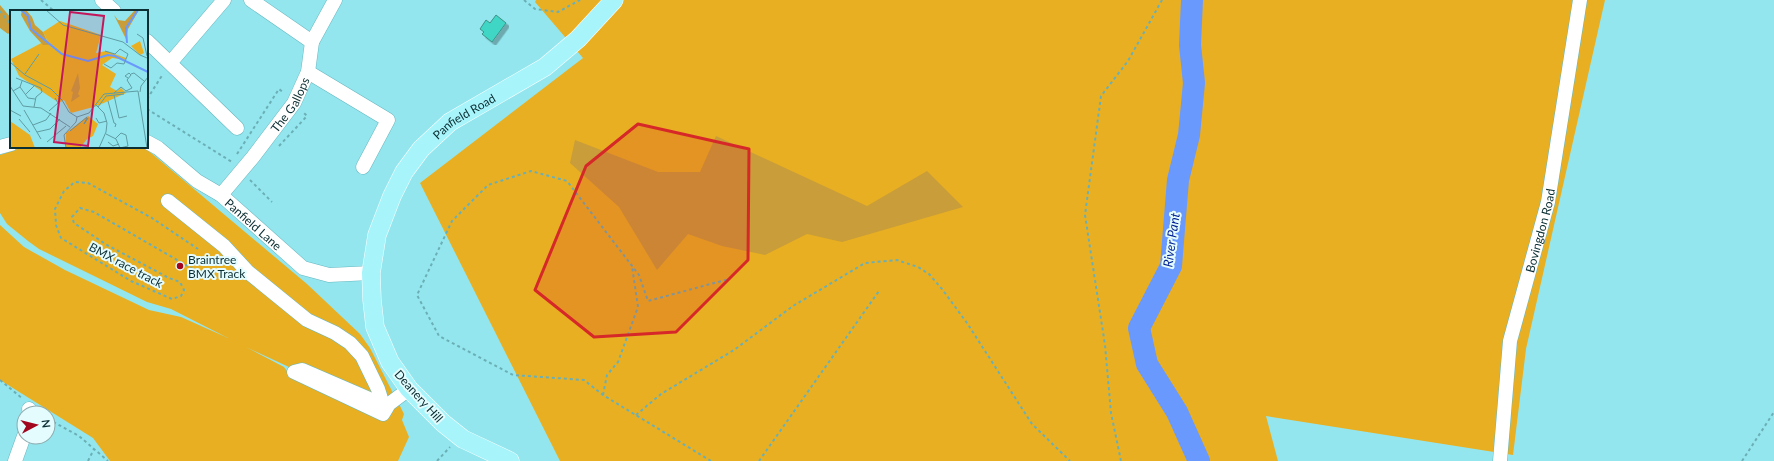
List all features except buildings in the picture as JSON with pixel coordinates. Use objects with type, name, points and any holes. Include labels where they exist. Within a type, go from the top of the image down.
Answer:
[{"type":"main road","name":"Panfield Road","points":[[371,273],[377,235],[392,196],[404,172],[421,149],[450,122],[545,67],[578,39],[614,0]]},
{"type":"main road","name":"Deanery Hill","points":[[371,273],[375,327],[390,362],[410,388],[443,423],[459,436],[510,461]]},
{"type":"street","points":[[102,0],[113,10]]},
{"type":"street","points":[[171,62],[224,0]]},
{"type":"street","points":[[251,0],[312,42]]},
{"type":"street","name":"The Gallops","points":[[220,195],[253,157],[294,103],[308,72],[312,42],[335,0]]},
{"type":"street","name":"Bovingdon Road","points":[[1500,461],[1510,341],[1548,202],[1580,0]]},
{"type":"street","points":[[148,42],[171,62],[237,128]]},
{"type":"street","points":[[308,72],[388,120],[363,166]]},
{"type":"street","name":"Panfield Lane","points":[[148,143],[158,148],[197,181],[220,195],[303,268],[329,274],[371,273]]},
{"type":"street","points":[[0,147],[10,144]]},
{"type":"street","points":[[168,201],[224,246],[248,272],[307,320],[335,333],[350,343],[362,356],[386,404]]},
{"type":"street","points":[[386,404],[302,370],[294,372],[383,414],[386,404],[410,388]]},
{"type":"street","points":[[15,461],[21,445]]},
{"type":"path","points":[[41,0],[53,10]]},
{"type":"path","points":[[524,0],[535,9],[558,12],[580,0]]},
{"type":"path","points":[[1121,461],[1111,413],[1105,345],[1085,215],[1101,96],[1128,61],[1162,0]]},
{"type":"path","points":[[0,11],[10,24]]},
{"type":"path","points":[[148,96],[171,62]]},
{"type":"path","points":[[711,461],[603,395],[584,380],[513,375],[439,336],[417,295],[452,221],[488,185],[531,171],[567,181],[639,275],[648,301],[729,279]]},
{"type":"path","name":"BMX race track","points":[[193,269],[94,212],[80,208],[72,217],[74,224],[107,245],[169,278],[180,282],[184,290],[181,296],[172,299],[131,281],[61,238],[56,225],[55,209],[64,191],[75,182],[88,183],[152,218],[198,250]]},
{"type":"path","points":[[636,415],[662,394],[734,350],[806,298],[865,263],[897,260],[918,267],[929,274],[942,289],[1032,424],[1070,461]]},
{"type":"path","points":[[603,395],[607,375],[618,362],[638,307],[632,265]]},
{"type":"path","points":[[759,461],[879,291]]},
{"type":"path","points":[[0,380],[25,405]]},
{"type":"path","points":[[1742,461],[1774,412]]},
{"type":"path","points":[[56,423],[79,436],[108,461]]},
{"type":"path","points":[[437,461],[459,436]]},
{"type":"path","points":[[88,461],[94,449]]},
{"type":"highlighted area","points":[[638,124],[749,149],[748,260],[676,332],[594,337],[535,290],[586,166]]},
{"type":"shaded area","points":[[536,0],[1605,0],[1526,349],[1513,455],[1266,416],[1278,461],[560,461],[420,183],[583,58],[535,2]]},
{"type":"shaded area","points":[[0,5],[10,17],[10,32],[8,34],[0,28]]},
{"type":"shaded area","points":[[716,136],[867,206],[927,171],[963,207],[842,242],[807,234],[765,255],[722,246],[688,234],[657,270],[619,207],[570,163],[575,140],[658,172],[700,172]]},
{"type":"shaded area","points":[[20,148],[145,148],[307,284],[360,334],[370,348],[393,393],[385,399],[305,365],[291,368],[246,347],[284,367],[292,378],[386,419],[398,402],[404,414],[402,420],[409,437],[398,461],[110,461],[93,438],[56,415],[56,405],[40,405],[0,380],[0,225],[24,247],[65,270],[149,310],[181,317],[228,338],[171,309],[147,302],[39,249],[7,224],[0,213],[0,155]]},
{"type":"waterway","name":"River Pant","points":[[1192,0],[1190,45],[1194,83],[1189,135],[1178,180],[1171,266],[1139,328],[1147,364],[1177,412],[1199,461]]},
{"type":"place","name":"Braintree BMX Track","points":[[180,266]]}]
